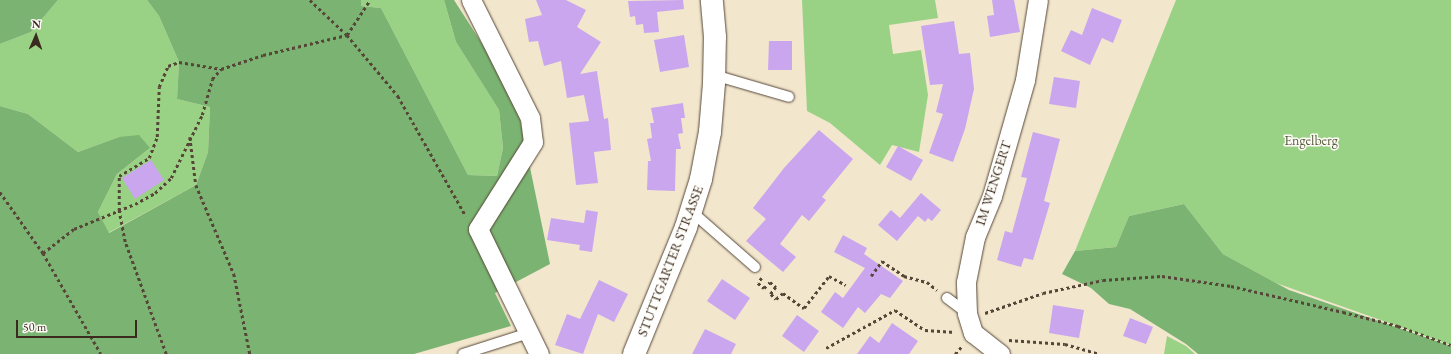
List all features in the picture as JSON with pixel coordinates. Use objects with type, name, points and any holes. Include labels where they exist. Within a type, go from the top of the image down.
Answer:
[{"type":"main road","name":"STUTTGARTER STRASSE","points":[[634,354],[691,211],[701,179],[708,140],[714,75],[712,0]]},
{"type":"street","points":[[471,0],[530,118],[533,142],[478,230],[538,354]]},
{"type":"street","name":"IM WENGERT","points":[[973,326],[966,282],[975,237],[992,196],[1025,80],[1038,0]]},
{"type":"street","points":[[973,326],[1000,354]]},
{"type":"lane","points":[[714,75],[789,97]]},
{"type":"lane","points":[[691,211],[756,267]]},
{"type":"lane","points":[[947,298],[973,326]]},
{"type":"lane","points":[[463,354],[529,333]]},
{"type":"path","points":[[310,0],[347,35],[398,96],[461,210],[478,230]]},
{"type":"path","points":[[166,354],[125,242],[119,211],[119,176],[149,158],[157,137],[159,87],[168,66],[179,62],[221,69],[263,55],[347,35],[370,0]]},
{"type":"path","points":[[43,252],[74,229],[119,211],[155,193],[171,178],[190,136],[202,115],[212,79],[221,69]]},
{"type":"path","points":[[190,136],[196,185],[234,274],[250,354]]},
{"type":"path","points":[[0,192],[43,252],[101,354]]},
{"type":"path","points":[[871,276],[882,261],[904,276],[927,282],[947,298]]},
{"type":"path","points":[[756,267],[764,275],[758,283],[764,288],[770,282],[776,287],[771,294],[776,299],[782,293],[804,308],[829,276],[846,285]]},
{"type":"path","points":[[973,326],[1043,293],[1103,280],[1162,276],[1231,286],[1343,312],[1398,326],[1451,345]]},
{"type":"path","points":[[826,348],[896,310],[925,330],[973,326],[1024,339],[1059,343],[1099,354]]},
{"type":"green space","points":[[0,0],[58,0],[31,32],[0,44]]},
{"type":"green space","points":[[58,0],[147,0],[159,16],[179,62],[177,99],[210,107],[208,152],[196,185],[108,233],[98,212],[117,174],[150,148],[119,137],[78,152],[28,114],[0,106],[0,44],[31,32]]},
{"type":"green space","points":[[147,0],[361,0],[361,6],[381,8],[468,175],[497,176],[503,148],[499,110],[456,42],[444,0],[454,0],[515,95],[550,264],[495,293],[511,326],[414,354],[0,354],[0,106],[28,114],[78,152],[119,137],[139,135],[150,148],[117,174],[98,212],[109,233],[196,185],[208,152],[210,107],[177,99],[179,62],[159,16]]},
{"type":"green space","points":[[361,0],[444,0],[456,42],[499,110],[503,148],[497,176],[468,175],[381,8],[361,6]]},
{"type":"green space","points":[[802,0],[935,0],[938,18],[889,25],[893,54],[921,50],[928,95],[919,152],[892,145],[880,165],[830,123],[807,111]]},
{"type":"green space","name":"Engelberg","points":[[1176,0],[1451,0],[1451,345],[1276,283],[1223,254],[1184,204],[1129,216],[1116,247],[1075,251]]},
{"type":"green space","points":[[1184,204],[1223,254],[1289,290],[1451,346],[1451,354],[1198,354],[1186,344],[1130,309],[1109,304],[1091,288],[1062,274],[1075,251],[1116,247],[1129,216]]},
{"type":"green space","points":[[1167,336],[1186,346],[1195,354],[1164,354]]},
{"type":"building","points":[[536,0],[566,0],[586,10],[577,27],[601,42],[580,74],[597,71],[604,119],[608,118],[611,150],[594,152],[598,183],[576,185],[569,123],[589,121],[584,95],[567,98],[561,61],[544,66],[538,41],[529,42],[525,19],[542,15]]},
{"type":"building","points":[[683,0],[684,9],[657,12],[659,32],[644,33],[643,24],[636,25],[635,16],[630,17],[628,1]]},
{"type":"building","points":[[992,0],[1014,0],[1020,32],[990,37],[987,16],[994,15]]},
{"type":"building","points":[[1092,8],[1122,20],[1113,43],[1102,38],[1090,65],[1061,51],[1071,30],[1082,35]]},
{"type":"building","points":[[954,21],[959,54],[970,53],[974,89],[965,129],[953,162],[929,153],[943,114],[936,112],[943,84],[930,85],[921,26]]},
{"type":"building","points":[[684,35],[689,67],[660,72],[654,40]]},
{"type":"building","points":[[769,41],[792,41],[792,70],[768,70]]},
{"type":"building","points":[[1054,77],[1080,81],[1076,108],[1049,104]]},
{"type":"building","points":[[683,103],[685,118],[681,118],[683,133],[678,134],[681,149],[676,149],[675,191],[647,190],[648,161],[651,161],[647,139],[652,138],[650,123],[654,123],[651,108]]},
{"type":"building","points":[[819,130],[853,159],[822,197],[826,200],[809,221],[802,215],[780,244],[796,257],[783,272],[746,241],[766,219],[753,208],[784,168]]},
{"type":"building","points":[[1033,132],[1060,139],[1044,201],[1050,203],[1033,260],[1024,258],[1021,267],[997,260],[1005,231],[1012,233],[1027,178],[1021,177]]},
{"type":"building","points":[[898,146],[923,160],[911,181],[886,167]]},
{"type":"building","points":[[151,160],[164,180],[135,199],[122,178]]},
{"type":"building","points":[[921,193],[941,210],[932,221],[928,218],[925,222],[918,216],[897,241],[878,225],[891,210],[900,218]]},
{"type":"building","points":[[586,210],[598,212],[592,252],[579,250],[580,245],[547,240],[551,218],[584,223]]},
{"type":"building","points":[[843,235],[867,248],[864,254],[903,281],[890,298],[881,294],[865,313],[858,307],[843,328],[821,312],[835,292],[843,298],[865,268],[834,252]]},
{"type":"building","points":[[722,279],[750,298],[735,320],[707,301]]},
{"type":"building","points":[[599,280],[628,294],[614,322],[598,314],[583,354],[555,345],[567,314],[580,319]]},
{"type":"building","points":[[1053,305],[1084,310],[1079,338],[1049,333]]},
{"type":"building","points":[[797,315],[819,331],[804,352],[782,336]]},
{"type":"building","points":[[1130,318],[1153,327],[1146,344],[1123,336]]},
{"type":"building","points":[[892,323],[918,341],[909,354],[857,354],[870,336],[879,343]]},
{"type":"building","points":[[705,329],[736,344],[731,354],[692,354]]}]
